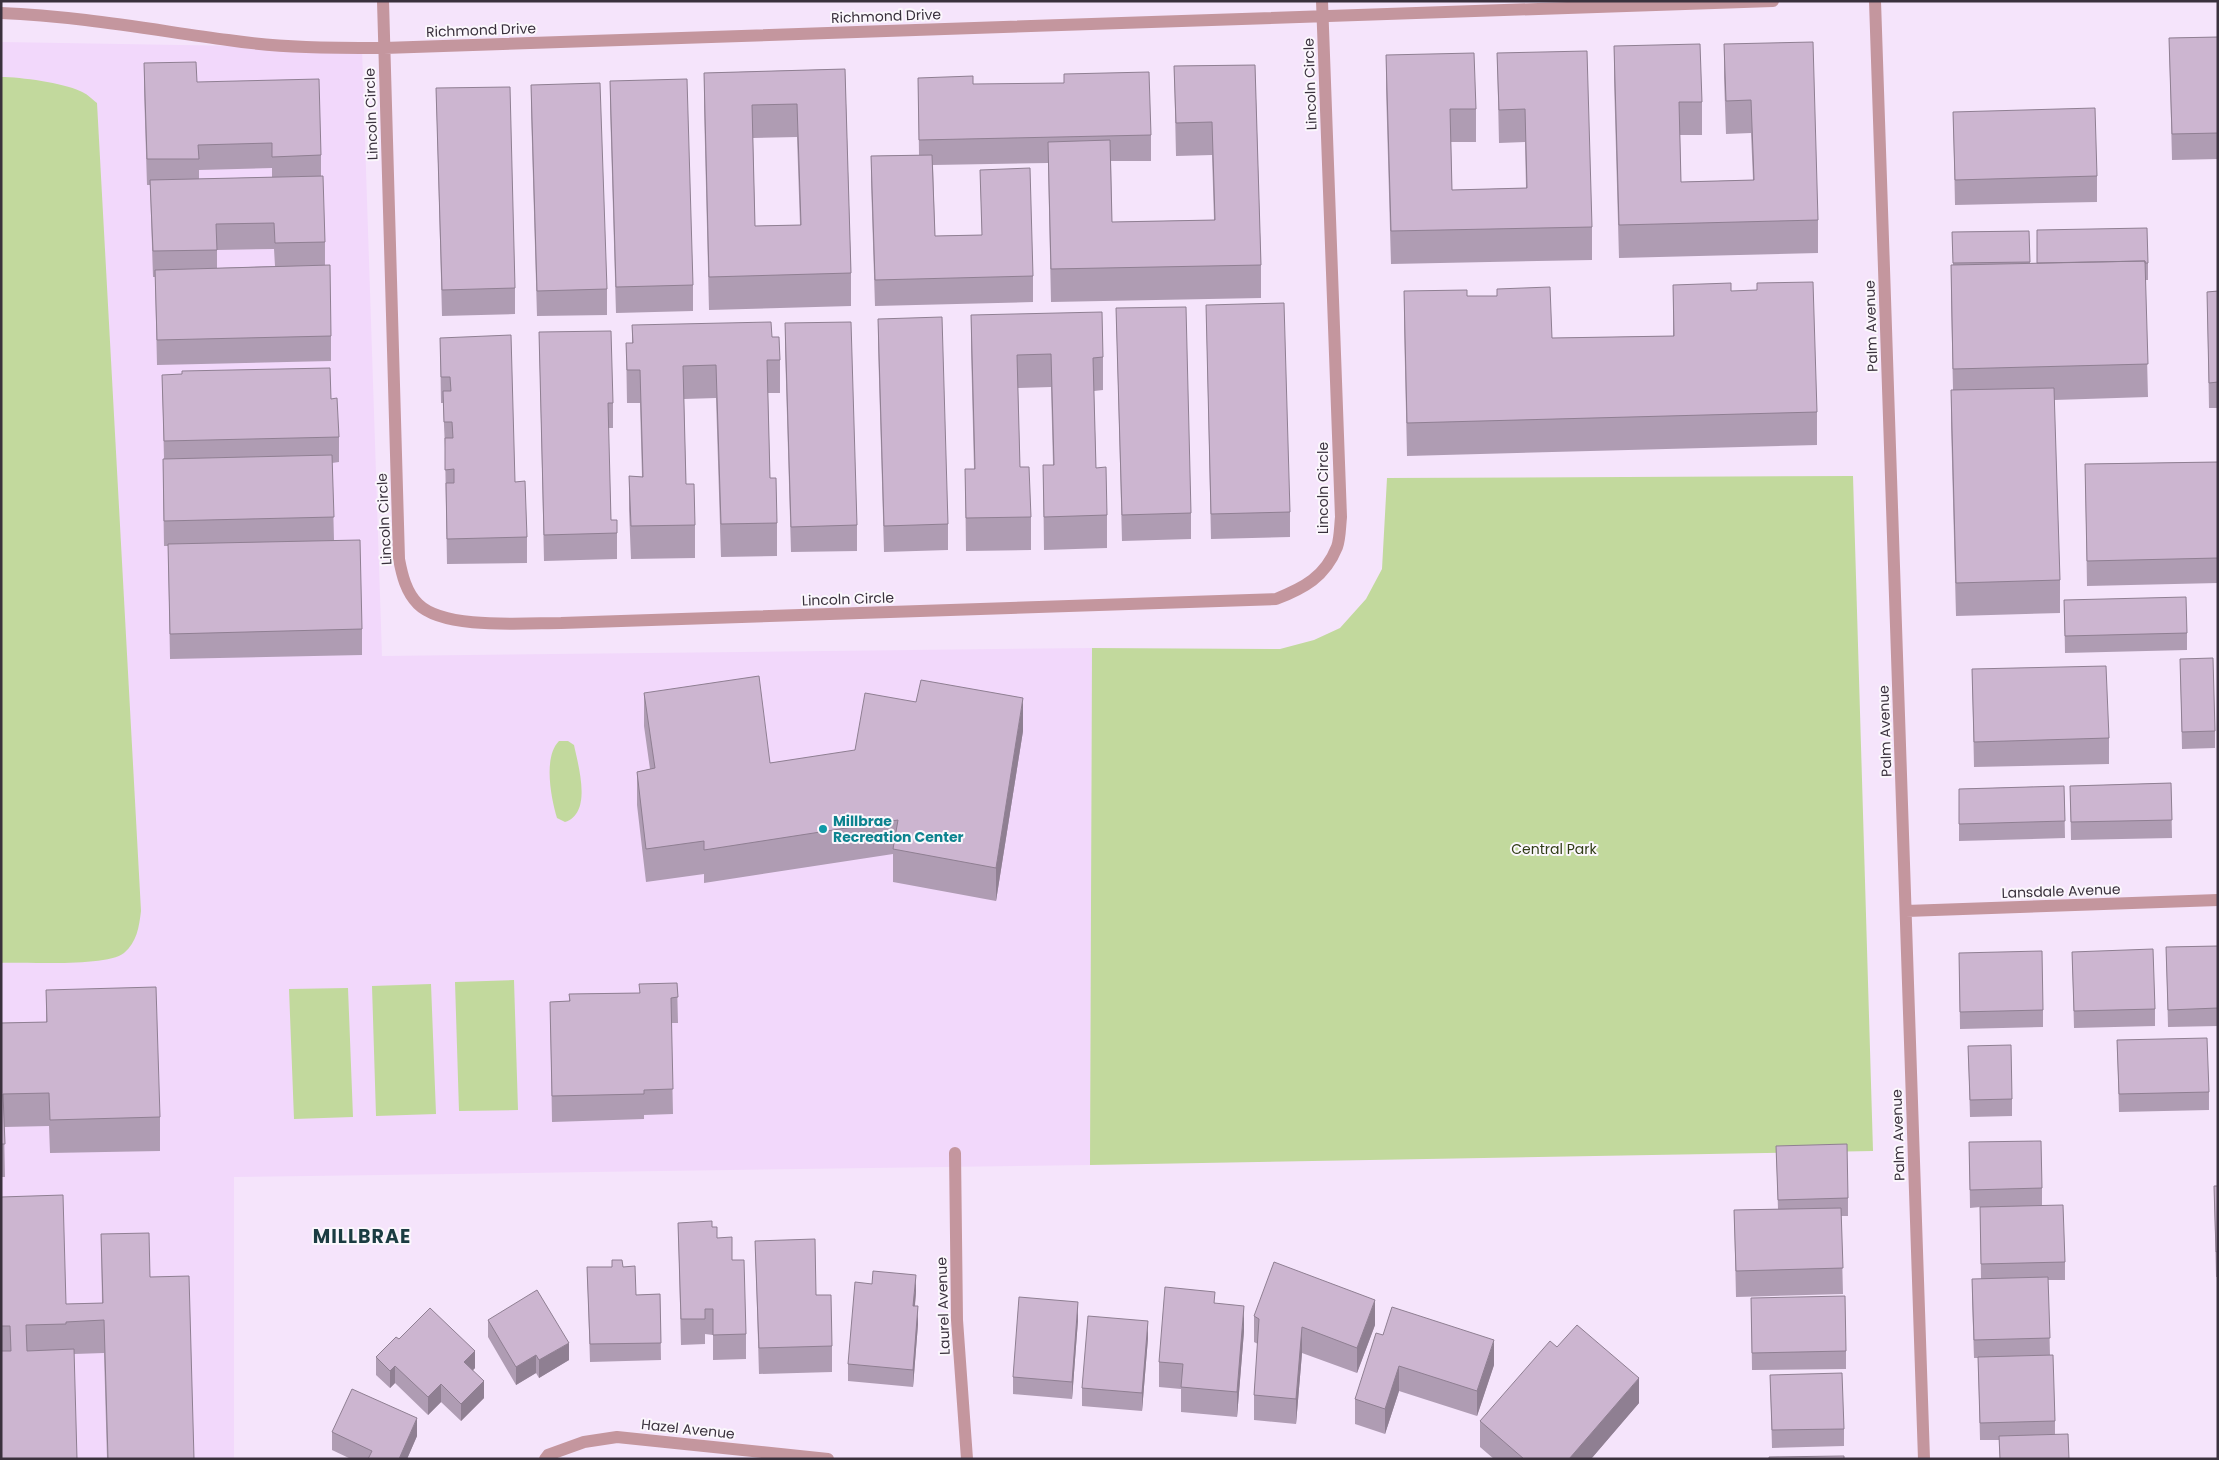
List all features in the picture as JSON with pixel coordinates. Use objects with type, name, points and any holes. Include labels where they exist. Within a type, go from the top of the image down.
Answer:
[{"type":"street","name":"Lincoln Circle","points":[[383,1],[399,559],[404,583],[418,605],[440,616],[462,622],[561,624],[1276,599],[1303,588],[1322,571],[1337,547],[1341,516],[1323,16]]},
{"type":"street","points":[[1322,1],[1323,16]]},
{"type":"street","name":"Richmond Drive","points":[[1,13],[109,23],[230,41],[306,48],[384,48],[1773,1]]},
{"type":"street","name":"Palm Avenue","points":[[1875,1],[1924,1459]]},
{"type":"street","name":"Lansdale Avenue","points":[[1906,911],[2218,900]]},
{"type":"street","name":"Laurel Avenue","points":[[955,1153],[957,1320],[967,1459]]},
{"type":"street","name":"Hazel Avenue","points":[[547,1457],[584,1442],[617,1437],[828,1459]]},
{"type":"shaded area","points":[[1,42],[362,48],[382,656],[1092,648],[1090,1165],[234,1177],[234,1459],[1,1459]]},
{"type":"green space","points":[[1,77],[30,79],[63,85],[82,92],[97,103],[141,911],[137,934],[132,944],[124,953],[115,957],[84,962],[1,963]]},
{"type":"green space","name":"Central Park","points":[[1853,476],[1873,1151],[1090,1165],[1092,648],[1280,649],[1314,640],[1340,628],[1366,599],[1382,569],[1387,478]]},
{"type":"green space","points":[[559,741],[568,741],[574,745],[581,788],[579,809],[574,817],[565,822],[557,818],[550,778],[551,757]]},
{"type":"green space","points":[[514,980],[518,1110],[459,1111],[455,982]]},
{"type":"green space","points":[[431,984],[436,1114],[376,1116],[372,986]]},
{"type":"green space","points":[[348,988],[353,1117],[294,1119],[289,989]]},
{"type":"building","points":[[2218,37],[2218,133],[2172,134],[2169,38]]},
{"type":"building","points":[[1813,42],[1818,220],[1619,225],[1614,46],[1700,44],[1702,102],[1679,102],[1681,182],[1754,180],[1751,100],[1726,101],[1724,44]]},
{"type":"building","points":[[1587,51],[1592,227],[1391,231],[1386,55],[1474,53],[1476,109],[1450,109],[1452,190],[1527,188],[1525,109],[1499,110],[1497,53]]},
{"type":"building","points":[[196,62],[197,82],[319,79],[321,155],[272,157],[272,143],[198,145],[199,159],[147,159],[144,63]]},
{"type":"building","points":[[1255,65],[1261,265],[1051,269],[1048,142],[1110,140],[1112,222],[1215,220],[1212,122],[1176,123],[1174,66]]},
{"type":"building","points":[[845,69],[851,273],[709,277],[704,73]],"holes":[[[797,104],[801,225],[755,226],[752,105]]]},
{"type":"building","points":[[1149,72],[1151,135],[919,140],[918,78],[973,76],[973,84],[1064,83],[1064,74]]},
{"type":"building","points":[[687,79],[693,285],[616,287],[610,81]]},
{"type":"building","points":[[600,83],[607,289],[537,291],[531,85]]},
{"type":"building","points":[[510,87],[515,288],[442,290],[436,88]]},
{"type":"building","points":[[2095,108],[2097,176],[1955,180],[1953,112]]},
{"type":"building","points":[[932,155],[935,236],[982,235],[980,170],[1030,168],[1033,276],[875,280],[871,156]]},
{"type":"building","points":[[323,176],[325,242],[275,243],[274,223],[216,224],[217,250],[153,251],[150,180]]},
{"type":"building","points":[[2147,228],[2148,263],[2145,263],[2145,261],[2037,263],[2037,230]]},
{"type":"building","points":[[2029,231],[2030,262],[1953,263],[1952,232]]},
{"type":"building","points":[[2145,261],[2148,364],[1953,369],[1951,265]]},
{"type":"building","points":[[330,265],[331,336],[157,340],[155,270]]},
{"type":"building","points":[[1813,282],[1817,412],[1407,423],[1404,291],[1467,290],[1467,296],[1497,296],[1497,289],[1550,287],[1552,338],[1674,336],[1673,285],[1731,283],[1731,291],[1757,290],[1757,283]]},
{"type":"building","points":[[2218,291],[2218,382],[2209,383],[2207,292]]},
{"type":"building","points":[[1284,303],[1290,512],[1211,514],[1206,305]]},
{"type":"building","points":[[1186,307],[1191,513],[1122,515],[1116,308]]},
{"type":"building","points":[[1102,312],[1103,357],[1093,358],[1096,468],[1106,467],[1107,515],[1044,517],[1043,465],[1054,465],[1051,354],[1017,355],[1020,467],[1029,467],[1031,517],[966,518],[965,469],[975,469],[971,315]]},
{"type":"building","points":[[942,317],[948,524],[884,526],[878,319]]},
{"type":"building","points":[[771,322],[772,337],[779,337],[780,360],[767,360],[770,478],[776,478],[777,523],[721,524],[716,365],[683,366],[686,484],[694,484],[695,525],[631,526],[629,476],[643,477],[640,370],[627,370],[626,343],[633,343],[632,325]]},
{"type":"building","points":[[851,322],[857,525],[791,527],[785,323]]},
{"type":"building","points":[[611,331],[613,403],[608,403],[611,520],[617,520],[617,533],[544,535],[539,332]]},
{"type":"building","points":[[511,335],[515,482],[525,481],[527,537],[447,539],[446,483],[454,483],[454,469],[445,470],[445,438],[453,438],[452,422],[444,422],[443,391],[451,391],[450,377],[441,377],[440,338]]},
{"type":"building","points":[[330,368],[331,399],[337,398],[339,437],[164,441],[162,375],[182,374],[182,371]]},
{"type":"building","points":[[2054,388],[2060,580],[1956,583],[1951,390]]},
{"type":"building","points":[[332,455],[334,517],[164,521],[163,459]]},
{"type":"building","points":[[2218,462],[2218,558],[2087,561],[2085,464]]},
{"type":"building","points":[[360,540],[362,629],[170,634],[168,544]]},
{"type":"building","points":[[2186,597],[2187,633],[2065,636],[2064,600]]},
{"type":"building","points":[[2213,658],[2215,731],[2182,732],[2180,659]]},
{"type":"building","points":[[2106,666],[2109,738],[1974,742],[1972,669]]},
{"type":"building","name":"Millbrae Recreation Center","points":[[759,676],[770,763],[855,750],[865,693],[916,702],[921,680],[1023,698],[996,868],[893,849],[898,820],[704,850],[704,841],[646,849],[637,772],[655,768],[644,693]]},
{"type":"building","points":[[2171,783],[2172,820],[2071,822],[2070,786]]},
{"type":"building","points":[[2064,786],[2065,821],[1959,824],[1959,789]]},
{"type":"building","points":[[2218,946],[2218,1008],[2168,1010],[2166,947]]},
{"type":"building","points":[[2153,949],[2155,1009],[2074,1011],[2072,952]]},
{"type":"building","points":[[2042,951],[2043,1010],[1960,1012],[1959,953]]},
{"type":"building","points":[[677,983],[678,997],[671,998],[673,1089],[644,1090],[644,1094],[552,1096],[550,1002],[570,1001],[569,994],[640,993],[639,984]]},
{"type":"building","points":[[156,987],[160,1117],[50,1120],[49,1093],[3,1094],[5,1144],[1,1144],[1,1023],[47,1022],[46,990]]},
{"type":"building","points":[[2207,1038],[2209,1092],[2119,1094],[2117,1040]]},
{"type":"building","points":[[2011,1045],[2012,1099],[1970,1100],[1968,1046]]},
{"type":"building","points":[[2041,1141],[2042,1188],[1970,1190],[1969,1142]]},
{"type":"building","points":[[1847,1144],[1848,1198],[1778,1200],[1776,1146]]},
{"type":"building","points":[[2214,1186],[2218,1186],[2218,1251],[2216,1252]]},
{"type":"building","points":[[63,1195],[66,1304],[103,1303],[101,1234],[149,1233],[150,1277],[189,1276],[194,1459],[108,1459],[104,1320],[66,1322],[66,1324],[26,1325],[27,1351],[74,1349],[77,1459],[1,1459],[1,1351],[11,1351],[10,1326],[1,1326],[1,1197]]},
{"type":"building","points":[[2063,1205],[2065,1262],[1981,1264],[1980,1207]]},
{"type":"building","points":[[1841,1208],[1843,1268],[1736,1271],[1734,1210]]},
{"type":"building","points":[[712,1221],[712,1227],[717,1227],[717,1238],[732,1237],[732,1260],[744,1260],[746,1334],[713,1335],[713,1309],[705,1309],[705,1319],[681,1319],[678,1223]]},
{"type":"building","points":[[815,1239],[816,1295],[831,1295],[832,1346],[759,1348],[755,1241]]},
{"type":"building","points":[[612,1260],[622,1260],[623,1267],[635,1266],[636,1295],[660,1294],[661,1343],[590,1344],[587,1267],[612,1267]]},
{"type":"building","points":[[1274,1262],[1375,1300],[1357,1348],[1302,1327],[1296,1399],[1254,1395],[1259,1319],[1254,1316]]},
{"type":"building","points":[[873,1271],[916,1275],[913,1306],[918,1306],[913,1370],[848,1364],[855,1282],[872,1284]]},
{"type":"building","points":[[2048,1277],[2050,1338],[1974,1340],[1972,1279]]},
{"type":"building","points":[[1165,1287],[1215,1292],[1214,1303],[1244,1306],[1237,1392],[1181,1387],[1183,1364],[1159,1362]]},
{"type":"building","points":[[537,1290],[569,1343],[539,1360],[536,1355],[516,1367],[488,1320]]},
{"type":"building","points":[[1845,1296],[1846,1351],[1752,1353],[1751,1298]]},
{"type":"building","points":[[1019,1297],[1078,1302],[1072,1382],[1013,1377]]},
{"type":"building","points":[[1392,1307],[1494,1340],[1477,1391],[1399,1366],[1385,1409],[1355,1399],[1376,1333],[1383,1335]]},
{"type":"building","points":[[430,1308],[475,1351],[464,1362],[484,1381],[461,1404],[441,1384],[428,1397],[395,1366],[390,1371],[376,1357],[396,1337],[399,1339]]},
{"type":"building","points":[[1088,1316],[1148,1321],[1142,1393],[1082,1388]]},
{"type":"building","points":[[1577,1325],[1639,1378],[1569,1459],[1524,1459],[1480,1421],[1550,1341],[1557,1347]]},
{"type":"building","points":[[2053,1355],[2055,1421],[1980,1423],[1978,1357]]},
{"type":"building","points":[[1842,1373],[1844,1429],[1772,1430],[1770,1375]]},
{"type":"building","points":[[352,1389],[417,1418],[399,1459],[368,1459],[372,1451],[332,1432]]},
{"type":"building","points":[[2068,1434],[2069,1459],[2000,1459],[1999,1436]]},
{"type":"building","points":[[1844,1456],[1844,1459],[1769,1459],[1769,1457]]},
{"type":"place","name":"Millbrae Recreation Center","points":[[823,829]]},
{"type":"district","name":"MILLBRAE","points":[[362,1236]]}]
